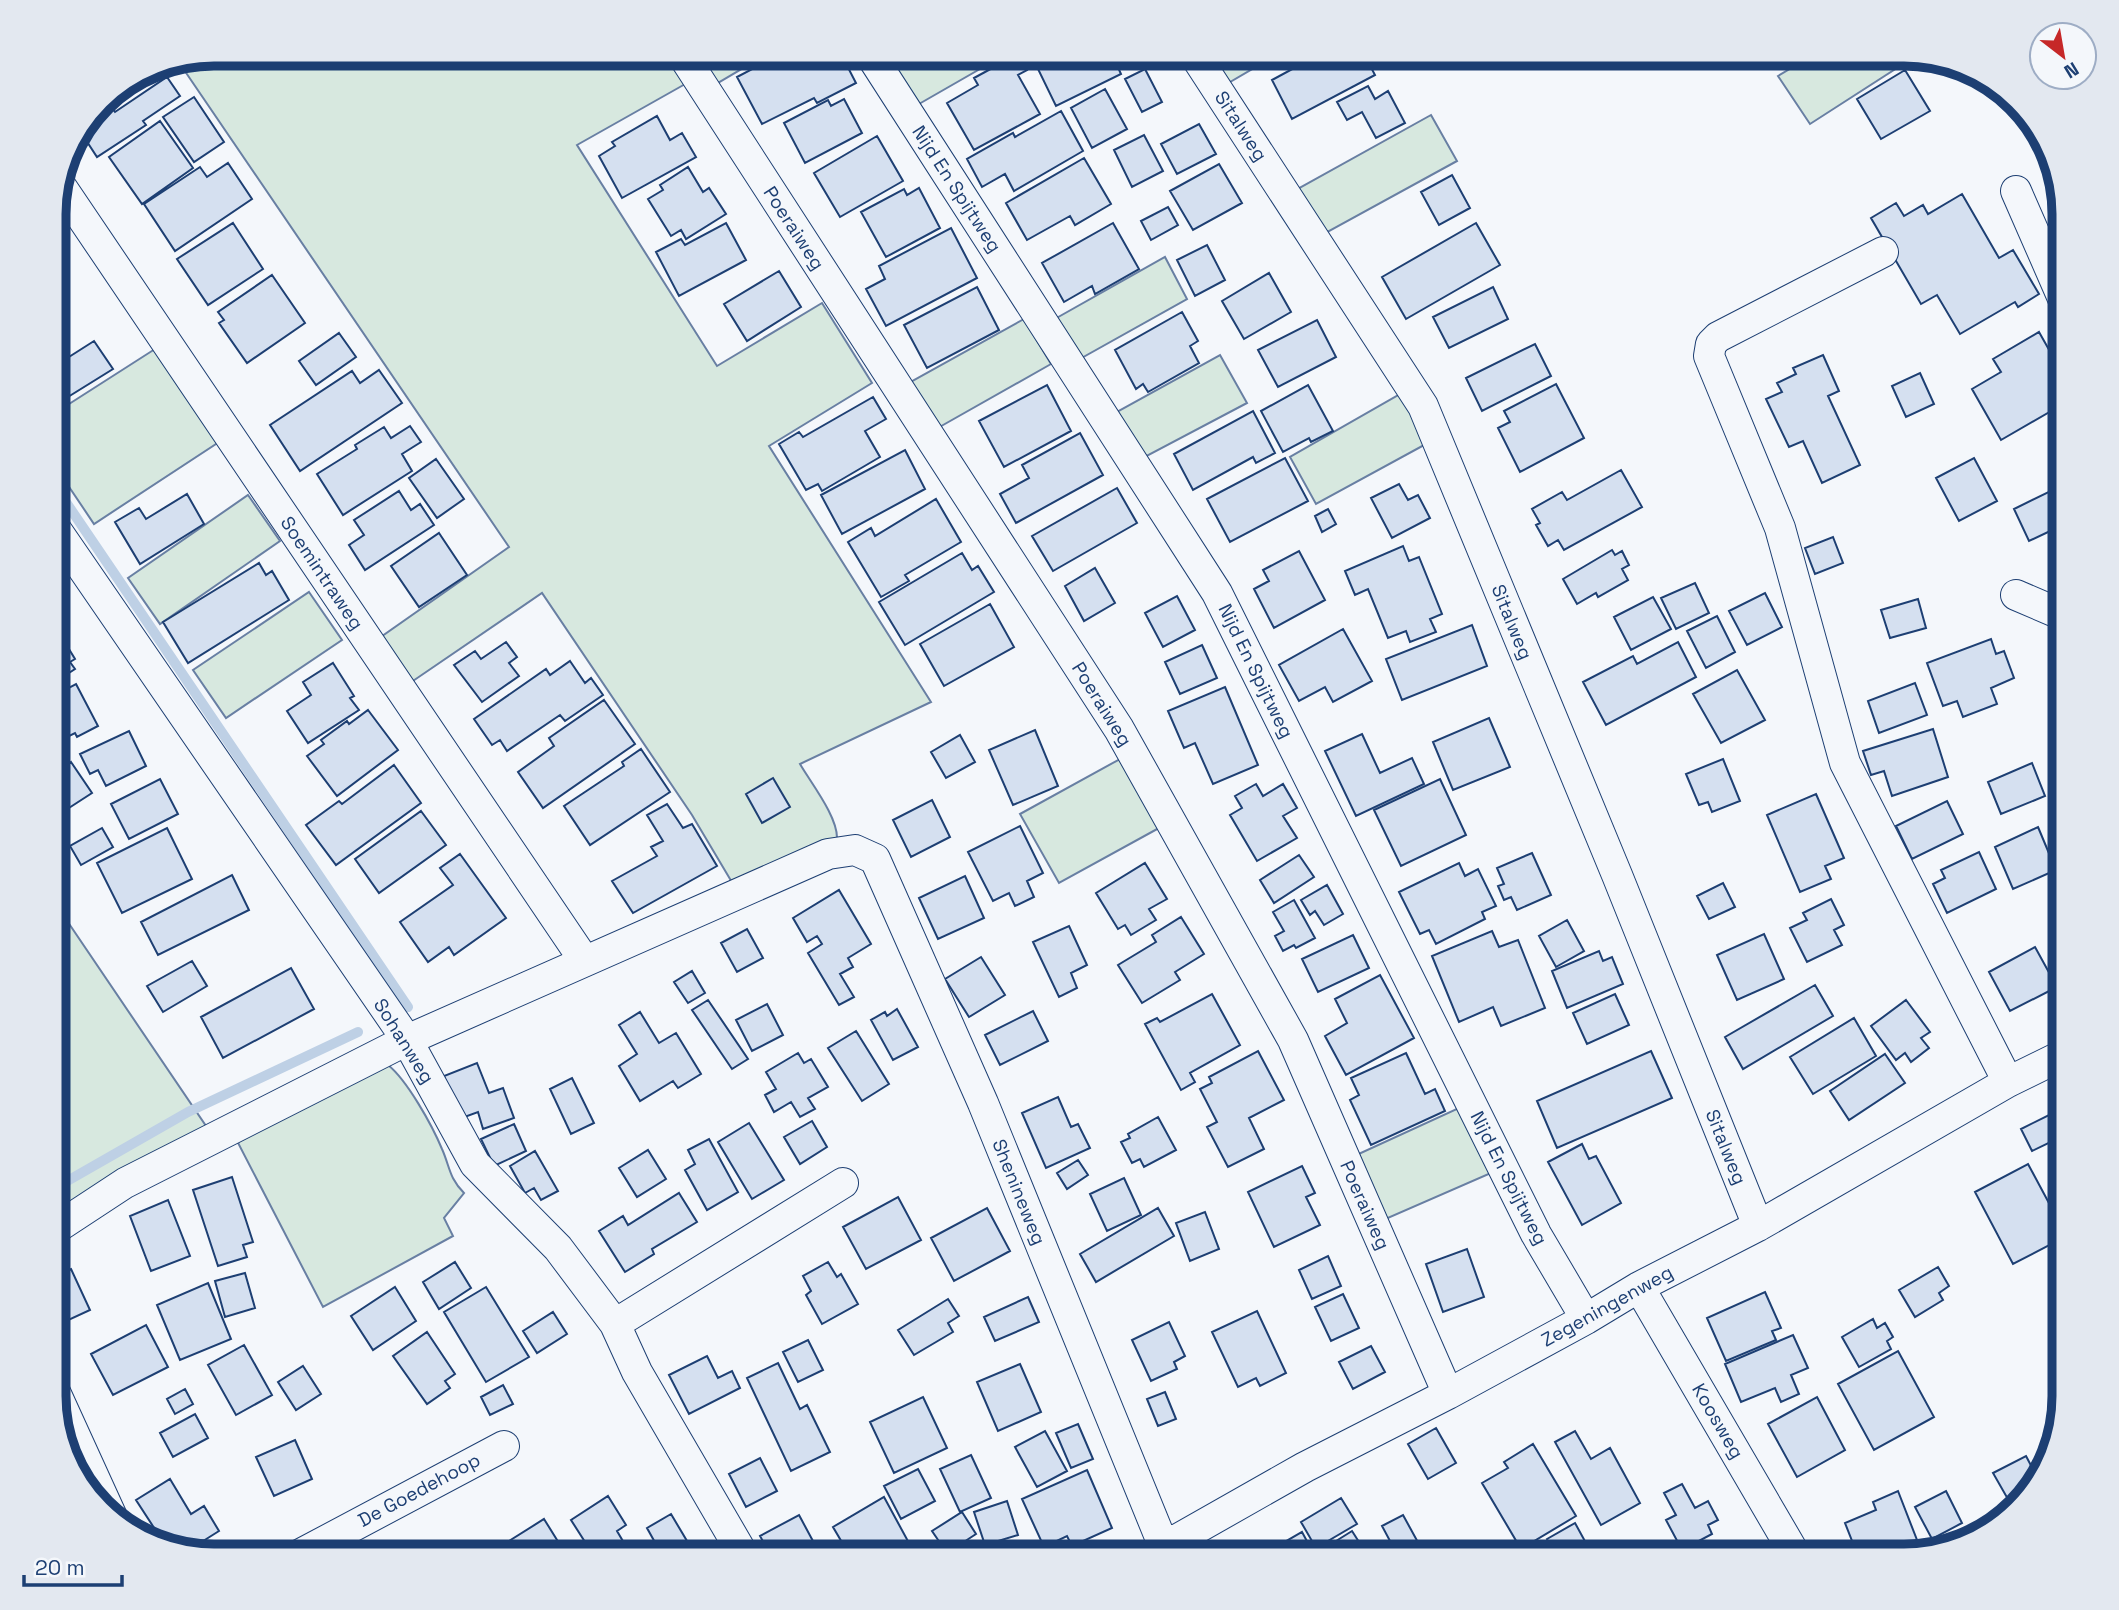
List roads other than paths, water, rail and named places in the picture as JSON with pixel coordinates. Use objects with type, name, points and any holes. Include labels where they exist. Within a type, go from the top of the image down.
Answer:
[{"type":"street","name":"Sitalweg","points":[[1202,66],[1423,406],[1617,875],[1758,1226]]},
{"type":"street","name":"Poeraiweg","points":[[690,67],[1119,729],[1293,1040],[1448,1394]]},
{"type":"street","name":"Nijd En Spijtweg","points":[[878,67],[1217,593],[1536,1234],[1586,1319]]},
{"type":"street","points":[[2016,191],[2052,273]]},
{"type":"street","name":"Soemintraweg","points":[[68,197],[584,960]]},
{"type":"street","points":[[1883,252],[1718,337],[1711,344],[1709,356],[1780,528],[1845,763],[2008,1082]]},
{"type":"street","name":"Sohanweg","points":[[67,545],[407,1040],[475,1164],[558,1248],[615,1324],[637,1372],[737,1544]]},
{"type":"street","points":[[2015,595],[2052,611]]},
{"type":"street","name":"Shenineweg","points":[[584,960],[828,854],[855,850],[875,859],[982,1103],[1153,1544]]},
{"type":"street","points":[[67,1221],[125,1183],[407,1040],[584,960]]},
{"type":"street","name":"Zegeningenweg","points":[[1168,1544],[1305,1467],[1448,1394],[1639,1287],[1758,1226],[2008,1082],[2052,1060]]},
{"type":"street","points":[[615,1324],[843,1182]]},
{"type":"street","name":"Koosweg","points":[[1639,1287],[1789,1544]]},
{"type":"street","points":[[69,1422],[98,1487]]},
{"type":"street","name":"De Goedehoop","points":[[320,1544],[504,1446]]},
{"type":"waterway","points":[[67,504],[408,1007]]},
{"type":"waterway","points":[[67,1181],[188,1112],[358,1032]]}]
